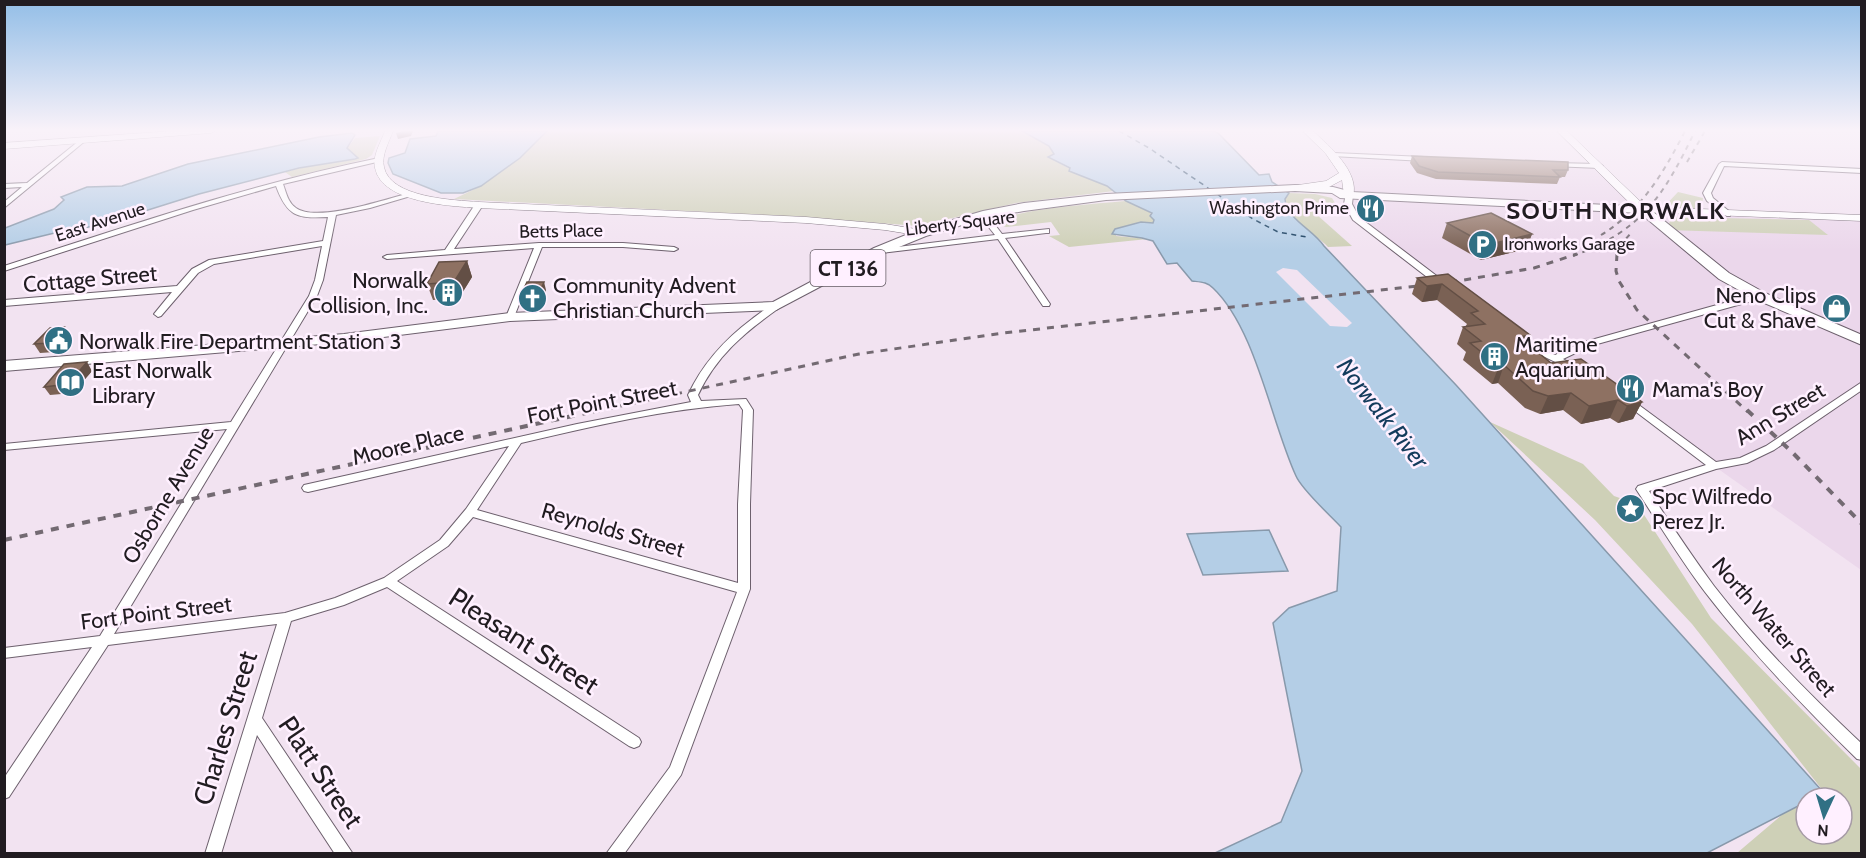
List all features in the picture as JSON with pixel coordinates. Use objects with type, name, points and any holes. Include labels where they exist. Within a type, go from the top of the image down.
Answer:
[{"type":"main road","points":[[1605,171],[1643,210],[1707,264],[1760,296],[1862,341]]},
{"type":"main road","points":[[1345,173],[1349,195]]},
{"type":"main road","name":"CT 136","points":[[1282,189],[1329,184],[1345,173]]},
{"type":"main road","points":[[1295,188],[1327,189],[1349,195],[1727,214],[1862,218]]},
{"type":"main road","name":"CT 136","points":[[1282,189],[1349,195]]},
{"type":"main road","name":"Liberty Square","points":[[921,233],[982,216],[1065,201],[1282,189]]},
{"type":"main road","name":"Fort Point Street","points":[[776,306],[878,251],[921,233]]},
{"type":"main road","name":"CT 136","points":[[4,366],[285,343],[510,317],[776,306]]},
{"type":"street","points":[[4,206],[45,171]]},
{"type":"street","name":"East Avenue","points":[[4,269],[134,225],[322,171]]},
{"type":"street","points":[[380,171],[395,188],[410,195],[432,200],[479,205],[806,220],[885,227],[921,233]]},
{"type":"street","points":[[1718,171],[1707,193],[1710,199],[1727,214]]},
{"type":"street","points":[[279,183],[291,210],[298,213],[332,214],[410,195]]},
{"type":"street","points":[[4,186],[29,185]]},
{"type":"street","points":[[1349,195],[1348,204],[1356,218],[1452,291]]},
{"type":"street","points":[[448,252],[479,205]]},
{"type":"street","name":"Osborne Avenue","points":[[4,792],[104,640],[313,296],[320,280],[332,214]]},
{"type":"street","points":[[982,216],[1000,237],[1046,304]]},
{"type":"street","name":"Liberty Square","points":[[878,251],[1046,231]]},
{"type":"street","name":"Cottage Street","points":[[158,314],[195,272],[212,262],[326,243]]},
{"type":"street","points":[[510,317],[539,245]]},
{"type":"street","name":"Betts Place","points":[[387,257],[539,245],[623,245],[674,249]]},
{"type":"street","name":"Cottage Street","points":[[4,303],[178,290]]},
{"type":"street","points":[[1556,360],[1587,344],[1760,296]]},
{"type":"street","name":"Fort Point Street","points":[[4,654],[285,618],[339,602],[388,581],[444,543],[470,512],[518,440],[697,404],[693,395],[700,377],[715,355],[742,330],[776,306]]},
{"type":"street","points":[[1514,337],[1586,374]]},
{"type":"street","name":"Ann Street","points":[[1714,466],[1743,461],[1770,448],[1862,385]]},
{"type":"street","points":[[1615,392],[1714,466]]},
{"type":"street","points":[[614,854],[676,770],[744,589],[744,504],[748,410],[742,401],[697,404]]},
{"type":"street","points":[[4,447],[235,425]]},
{"type":"street","name":"Moore Place","points":[[308,488],[518,440]]},
{"type":"street","name":"North Water Street","points":[[1714,466],[1642,489],[1708,586],[1730,614],[1824,717],[1862,754]]},
{"type":"street","name":"Reynolds Street","points":[[470,512],[744,589]]},
{"type":"street","name":"Pleasant Street","points":[[388,581],[634,742]]},
{"type":"street","name":"Charles Street","points":[[213,854],[285,618]]},
{"type":"street","name":"Platt Street","points":[[255,720],[345,854]]},
{"type":"shaded area","points":[[1339,171],[1605,171],[1643,210],[1861,218],[1861,570],[1714,466],[1596,378],[1523,344],[1356,218]]},
{"type":"green space","points":[[289,171],[317,171],[292,177],[285,172]]},
{"type":"green space","points":[[502,171],[1069,171],[1114,191],[1016,203],[919,226],[784,216],[454,199],[481,186]]},
{"type":"green space","points":[[1678,192],[1703,198],[1701,209],[1662,209]]},
{"type":"green space","points":[[1289,193],[1315,194],[1332,198],[1335,203],[1307,206],[1352,246],[1328,247],[1291,213],[1285,199]]},
{"type":"green space","points":[[1126,201],[1149,211],[1154,220],[1153,223],[1133,224],[1115,229],[1116,236],[1148,239],[1069,247],[1049,236],[1060,235],[1051,222],[1006,227],[1001,221],[1022,213],[1040,210]]},
{"type":"green space","points":[[1672,217],[1809,220],[1828,235],[1666,230]]},
{"type":"green space","points":[[1490,422],[1583,464],[1614,496],[1637,504],[1711,618],[1861,769],[1861,853],[1737,853],[1784,813],[1794,808],[1794,846],[1854,846],[1854,786],[1819,786],[1692,624],[1595,520]]},
{"type":"water","points":[[167,171],[287,171],[199,194],[97,226],[71,229],[5,245],[5,228],[54,209],[64,200],[61,197],[87,187],[122,186]]},
{"type":"water","points":[[392,171],[502,171],[481,186],[463,193],[441,193],[393,174]]},
{"type":"water","name":"Norwalk River","points":[[1069,171],[1255,171],[1259,175],[1269,174],[1272,182],[1289,193],[1285,199],[1290,213],[1319,240],[1456,385],[1818,786],[1794,786],[1794,808],[1707,853],[1215,853],[1281,822],[1302,771],[1273,623],[1289,608],[1337,591],[1341,527],[1299,482],[1287,454],[1252,351],[1228,306],[1211,286],[1192,281],[1177,263],[1167,264],[1153,241],[1112,234],[1115,229],[1141,222],[1153,223],[1154,220],[1150,216],[1152,213],[1126,201],[1107,186]]},
{"type":"water","points":[[1269,530],[1288,571],[1203,575],[1187,534]]},
{"type":"pier","points":[[1283,268],[1297,270],[1352,323],[1347,327],[1330,326],[1276,272]]},
{"type":"building","points":[[1435,171],[1554,171],[1560,177]]},
{"type":"building","points":[[1491,213],[1532,234],[1487,245],[1447,223]]},
{"type":"building","points":[[467,261],[454,282],[427,284],[439,262]]},
{"type":"building","points":[[1448,274],[1530,335],[1519,337],[1551,363],[1581,359],[1642,402],[1627,406],[1618,400],[1589,406],[1571,393],[1548,396],[1533,391],[1504,365],[1499,366],[1470,343],[1481,341],[1463,327],[1485,324],[1471,313],[1478,311],[1442,284],[1427,286],[1417,278]]},
{"type":"building","points":[[527,282],[544,282],[538,296],[520,297]]},
{"type":"building","points":[[64,327],[50,343],[34,344],[50,328]]},
{"type":"building","points":[[87,362],[68,384],[44,387],[64,364]]},
{"type":"ferry route","points":[[1183,171],[1211,190]]},
{"type":"ferry route","points":[[1217,194],[1253,219],[1278,232],[1307,237]]},
{"type":"railway","points":[[1601,235],[1616,225],[1640,202],[1663,171]]},
{"type":"railway","points":[[1573,256],[1597,246],[1634,222],[1649,208],[1675,171]]},
{"type":"railway","points":[[1617,256],[1623,242],[1632,232]]},
{"type":"railway","points":[[593,412],[859,354],[1004,333],[1452,282],[1534,268],[1577,254]]},
{"type":"railway","points":[[1617,254],[1616,271],[1619,281],[1637,310],[1748,412]]},
{"type":"railway","points":[[4,540],[600,410]]},
{"type":"railway","points":[[1747,410],[1792,452],[1862,524]]},
{"type":"place","name":"Washington Prime","points":[[1370,208]]},
{"type":"place","name":"Ironworks Garage","points":[[1483,244]]},
{"type":"place","name":"Norwalk Collision, Inc.","points":[[449,293]]},
{"type":"place","name":"Community Advent Christian Church","points":[[532,298]]},
{"type":"place","name":"Neno Clips Cut & Shave","points":[[1837,308]]},
{"type":"place","name":"Norwalk Fire Department Station 3","points":[[58,341]]},
{"type":"place","name":"Maritime Aquarium","points":[[1494,357]]},
{"type":"place","name":"East Norwalk Library","points":[[71,383]]},
{"type":"place","name":"Mama's Boy","points":[[1631,389]]},
{"type":"place","name":"Spc Wilfredo Perez Jr.","points":[[1631,509]]},
{"type":"district","name":"SOUTH NORWALK","points":[[1616,210]]}]
